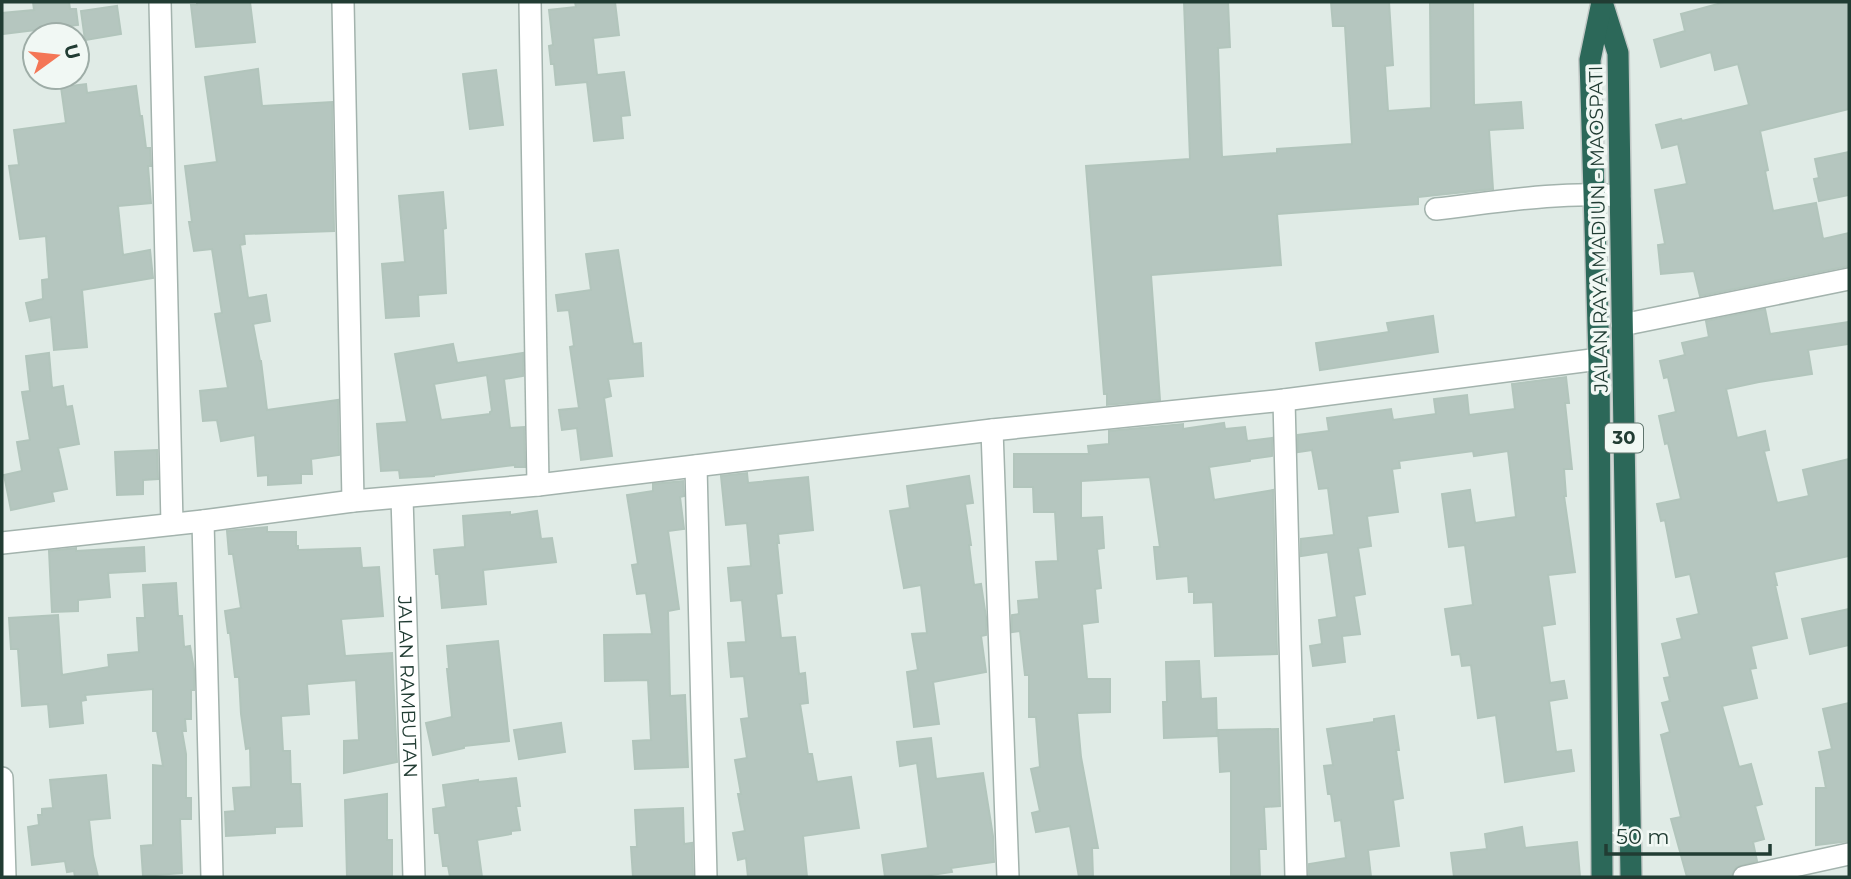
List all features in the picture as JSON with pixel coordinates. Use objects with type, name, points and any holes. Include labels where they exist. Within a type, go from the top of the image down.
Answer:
[{"type":"highway","name":"JALAN RAYA MADIUN - MAOSPATI","points":[[1602,2],[1590,60],[1598,359],[1602,877]]},
{"type":"highway","name":"JALAN RAYA MADIUN - MAOSPATI","points":[[1602,2],[1618,53],[1631,877]]},
{"type":"highway","points":[[1601,724],[1628,717]]},
{"type":"street","points":[[160,2],[172,524]]},
{"type":"street","points":[[343,2],[353,501]]},
{"type":"street","points":[[530,2],[538,485]]},
{"type":"street","points":[[1436,209],[1556,195],[1620,195]]},
{"type":"street","points":[[1622,325],[1849,279]]},
{"type":"street","points":[[2,542],[203,521],[353,501],[538,485],[992,430],[1284,400],[1598,359]]},
{"type":"street","points":[[1284,400],[1296,877]]},
{"type":"street","points":[[992,430],[1008,877]]},
{"type":"street","points":[[696,466],[706,877]]},
{"type":"street","name":"JALAN RAMBUTAN","points":[[402,498],[414,877]]},
{"type":"street","points":[[203,521],[212,877]]},
{"type":"street","points":[[2,778],[5,877]]},
{"type":"street","points":[[1744,877],[1849,854]]},
{"type":"building","points":[[33,2],[69,2],[70,9],[76,9],[78,21],[21,21],[21,32],[2,34],[2,13],[34,10]]},
{"type":"building","points":[[197,2],[250,2],[255,42],[196,47],[191,5],[197,5]]},
{"type":"building","points":[[575,2],[615,2],[619,35],[593,38],[597,75],[624,72],[630,115],[621,116],[623,138],[594,141],[587,82],[556,85],[549,46],[553,45],[549,10],[576,7]]},
{"type":"building","points":[[1184,2],[1228,2],[1230,47],[1218,48],[1222,157],[1277,153],[1277,149],[1352,144],[1345,26],[1333,26],[1331,2],[1389,2],[1393,65],[1385,66],[1388,111],[1431,108],[1430,2],[1473,2],[1474,105],[1521,102],[1523,128],[1489,130],[1493,189],[1418,197],[1418,204],[1277,214],[1281,265],[1151,275],[1160,400],[1107,405],[1086,166],[1190,159]]},
{"type":"building","points":[[1725,2],[1849,2],[1849,109],[1760,131],[1773,211],[1816,203],[1823,239],[1849,233],[1849,266],[1700,296],[1694,271],[1661,274],[1658,245],[1665,244],[1655,190],[1687,184],[1678,144],[1662,148],[1656,125],[1749,105],[1738,64],[1715,70],[1711,52],[1661,67],[1654,40],[1685,31],[1681,14]]},
{"type":"building","points":[[117,6],[121,34],[91,39],[91,21],[82,21],[81,11]]},
{"type":"building","points":[[258,69],[262,106],[332,102],[334,231],[244,234],[245,244],[240,245],[248,298],[266,295],[270,321],[253,324],[267,410],[338,400],[339,455],[311,459],[312,474],[301,474],[301,483],[268,485],[268,475],[258,476],[255,435],[221,441],[217,420],[203,421],[200,391],[228,388],[215,314],[222,313],[212,249],[194,251],[185,166],[217,162],[205,77]]},
{"type":"building","points":[[496,70],[503,125],[470,129],[463,74]]},
{"type":"building","points":[[136,86],[146,148],[150,148],[151,166],[148,166],[151,203],[118,206],[123,255],[150,250],[153,278],[82,290],[87,347],[54,350],[51,317],[30,321],[26,303],[43,299],[42,280],[49,279],[46,236],[20,239],[9,166],[19,165],[14,130],[66,123],[62,91],[87,93]]},
{"type":"building","points":[[1849,152],[1849,195],[1819,201],[1814,179],[1819,178],[1815,159]]},
{"type":"building","points":[[443,192],[446,293],[418,295],[419,316],[386,318],[382,264],[405,262],[399,196]]},
{"type":"building","points":[[618,250],[633,344],[641,343],[643,376],[608,379],[611,396],[604,398],[612,456],[581,460],[577,428],[562,430],[559,410],[579,408],[570,347],[574,346],[569,310],[558,311],[556,295],[591,290],[586,254]]},
{"type":"building","points":[[1765,309],[1770,334],[1849,322],[1849,344],[1808,350],[1812,374],[1726,389],[1737,438],[1765,431],[1769,450],[1764,451],[1777,503],[1809,496],[1803,470],[1849,459],[1849,556],[1774,572],[1787,638],[1751,646],[1756,668],[1750,669],[1757,698],[1722,706],[1739,767],[1751,764],[1762,804],[1755,806],[1764,839],[1753,842],[1757,861],[1736,867],[1731,876],[1687,877],[1671,819],[1681,817],[1661,735],[1670,732],[1662,703],[1670,701],[1664,678],[1670,677],[1662,644],[1682,639],[1677,619],[1699,614],[1690,574],[1676,577],[1665,520],[1661,521],[1657,504],[1681,499],[1659,416],[1676,412],[1668,377],[1664,378],[1660,361],[1685,355],[1682,343],[1709,337],[1706,321]]},
{"type":"building","points":[[1433,316],[1438,352],[1320,370],[1316,343],[1389,332],[1387,323]]},
{"type":"building","points":[[453,344],[457,363],[523,353],[523,376],[504,379],[510,428],[524,427],[525,467],[515,465],[400,478],[399,470],[381,471],[377,424],[407,422],[395,354]],"holes":[[[487,375],[492,411],[490,414],[441,420],[434,384]]]},
{"type":"building","points":[[49,353],[52,388],[63,386],[66,407],[72,406],[79,444],[58,448],[67,489],[52,492],[54,501],[11,510],[4,475],[22,471],[17,442],[30,440],[22,392],[30,391],[26,356]]},
{"type":"building","points":[[1566,377],[1569,403],[1565,403],[1572,469],[1564,469],[1564,496],[1575,572],[1548,575],[1555,624],[1542,626],[1550,683],[1564,681],[1567,698],[1549,701],[1556,752],[1571,750],[1574,771],[1505,782],[1496,715],[1478,718],[1471,665],[1462,666],[1460,654],[1452,655],[1445,609],[1473,605],[1465,545],[1449,547],[1442,494],[1470,490],[1475,523],[1516,517],[1508,451],[1474,456],[1473,451],[1399,461],[1400,468],[1392,469],[1398,512],[1367,516],[1371,546],[1358,548],[1365,594],[1354,596],[1360,634],[1342,636],[1345,662],[1313,666],[1310,646],[1322,644],[1319,620],[1337,617],[1328,552],[1301,556],[1301,539],[1334,535],[1328,488],[1319,489],[1312,450],[1298,452],[1298,435],[1329,431],[1327,418],[1391,409],[1393,420],[1436,414],[1434,399],[1467,395],[1469,415],[1515,409],[1512,384]]},
{"type":"building","points":[[1224,423],[1225,429],[1245,427],[1247,441],[1272,438],[1272,456],[1209,467],[1214,500],[1273,490],[1277,654],[1215,656],[1213,602],[1194,603],[1194,592],[1189,592],[1188,576],[1157,579],[1154,547],[1160,547],[1150,477],[1081,481],[1081,518],[1102,517],[1104,548],[1097,549],[1101,588],[1095,589],[1098,622],[1082,624],[1087,679],[1110,679],[1110,712],[1077,713],[1081,757],[1098,848],[1092,848],[1093,877],[1079,877],[1070,826],[1036,832],[1032,813],[1040,811],[1031,769],[1040,767],[1036,717],[1029,717],[1029,675],[1025,675],[1020,631],[1012,632],[1012,615],[1019,614],[1018,601],[1039,599],[1036,562],[1058,561],[1055,512],[1034,512],[1033,487],[1014,487],[1014,454],[1089,454],[1088,446],[1109,444],[1109,431],[1183,424],[1183,429]]},
{"type":"building","points":[[157,450],[158,479],[143,480],[143,494],[117,495],[115,452]]},
{"type":"building","points":[[747,473],[748,483],[808,477],[813,530],[778,534],[782,593],[776,594],[781,638],[795,637],[799,674],[805,673],[808,703],[800,704],[808,754],[812,754],[817,782],[851,777],[859,828],[803,836],[807,877],[748,877],[746,858],[738,860],[733,833],[745,831],[735,760],[747,758],[741,719],[749,718],[744,676],[731,677],[728,643],[746,642],[742,600],[731,601],[728,568],[751,566],[747,523],[726,525],[721,476]]},
{"type":"building","points":[[969,476],[973,503],[965,504],[974,585],[981,584],[986,617],[986,635],[981,636],[986,672],[933,682],[939,724],[914,727],[907,672],[918,670],[912,634],[927,633],[921,585],[904,588],[890,511],[910,508],[907,486]]},
{"type":"building","points":[[683,481],[684,496],[680,497],[684,529],[668,531],[679,609],[668,611],[670,696],[685,695],[688,767],[635,769],[633,741],[651,740],[648,680],[605,681],[604,635],[652,634],[646,593],[637,594],[632,565],[638,564],[627,495],[653,491],[653,484]]},
{"type":"building","points":[[537,511],[541,539],[552,538],[556,562],[483,570],[486,604],[442,608],[434,550],[465,547],[463,516],[510,512],[510,515]]},
{"type":"building","points":[[267,527],[267,532],[296,532],[298,550],[360,548],[362,568],[379,567],[383,616],[341,619],[345,656],[392,653],[397,762],[344,773],[344,741],[359,740],[356,680],[307,684],[309,714],[281,716],[283,751],[290,751],[291,784],[300,784],[302,826],[275,827],[275,833],[226,836],[225,812],[235,811],[233,788],[251,787],[250,748],[246,749],[239,677],[235,677],[225,611],[241,608],[233,554],[229,554],[227,531]]},
{"type":"building","points":[[144,547],[145,571],[108,573],[110,597],[78,600],[78,611],[52,612],[49,551]]},
{"type":"building","points":[[176,583],[178,616],[182,616],[184,647],[190,646],[194,669],[191,719],[185,719],[186,731],[182,731],[186,754],[186,798],[191,798],[191,819],[180,819],[182,873],[143,876],[141,846],[153,845],[153,765],[163,766],[157,731],[153,731],[153,689],[85,695],[86,700],[81,701],[83,723],[50,727],[48,704],[22,706],[18,649],[11,649],[9,618],[58,615],[62,675],[109,667],[108,655],[139,652],[137,618],[145,618],[143,585]]},
{"type":"building","points":[[1849,609],[1849,645],[1810,654],[1802,619]]},
{"type":"building","points":[[498,641],[509,741],[464,746],[433,755],[426,723],[452,717],[447,646]]},
{"type":"building","points":[[1199,661],[1201,699],[1216,698],[1217,736],[1164,738],[1166,662]]},
{"type":"building","points":[[1849,703],[1849,841],[1816,845],[1816,788],[1826,788],[1819,752],[1832,749],[1823,709]]},
{"type":"building","points":[[1394,716],[1403,798],[1393,800],[1399,846],[1368,850],[1371,877],[1309,877],[1309,864],[1346,858],[1341,820],[1335,821],[1331,794],[1328,794],[1324,766],[1333,765],[1327,729]]},
{"type":"building","points":[[561,723],[565,752],[519,759],[514,730]]},
{"type":"building","points":[[1278,729],[1280,806],[1264,807],[1266,849],[1259,849],[1260,875],[1231,875],[1231,771],[1220,772],[1218,730]]},
{"type":"building","points":[[931,738],[936,779],[983,773],[993,836],[994,862],[951,868],[952,872],[918,877],[885,877],[882,855],[928,848],[917,763],[900,766],[897,742]]},
{"type":"building","points":[[106,775],[110,818],[89,820],[98,877],[75,877],[74,871],[67,872],[65,861],[32,865],[28,827],[39,825],[38,815],[42,815],[42,809],[53,808],[50,780]]},
{"type":"building","points":[[516,778],[520,806],[516,806],[520,830],[477,840],[482,877],[450,877],[448,866],[443,866],[439,833],[435,833],[433,809],[446,807],[443,785]]},
{"type":"building","points":[[387,794],[387,840],[392,840],[392,877],[347,877],[345,800]]},
{"type":"building","points":[[683,808],[684,844],[692,843],[693,877],[633,877],[631,847],[637,847],[635,810]]},
{"type":"building","points":[[1522,827],[1525,848],[1577,842],[1580,877],[1454,877],[1451,853],[1487,849],[1485,834]]}]
